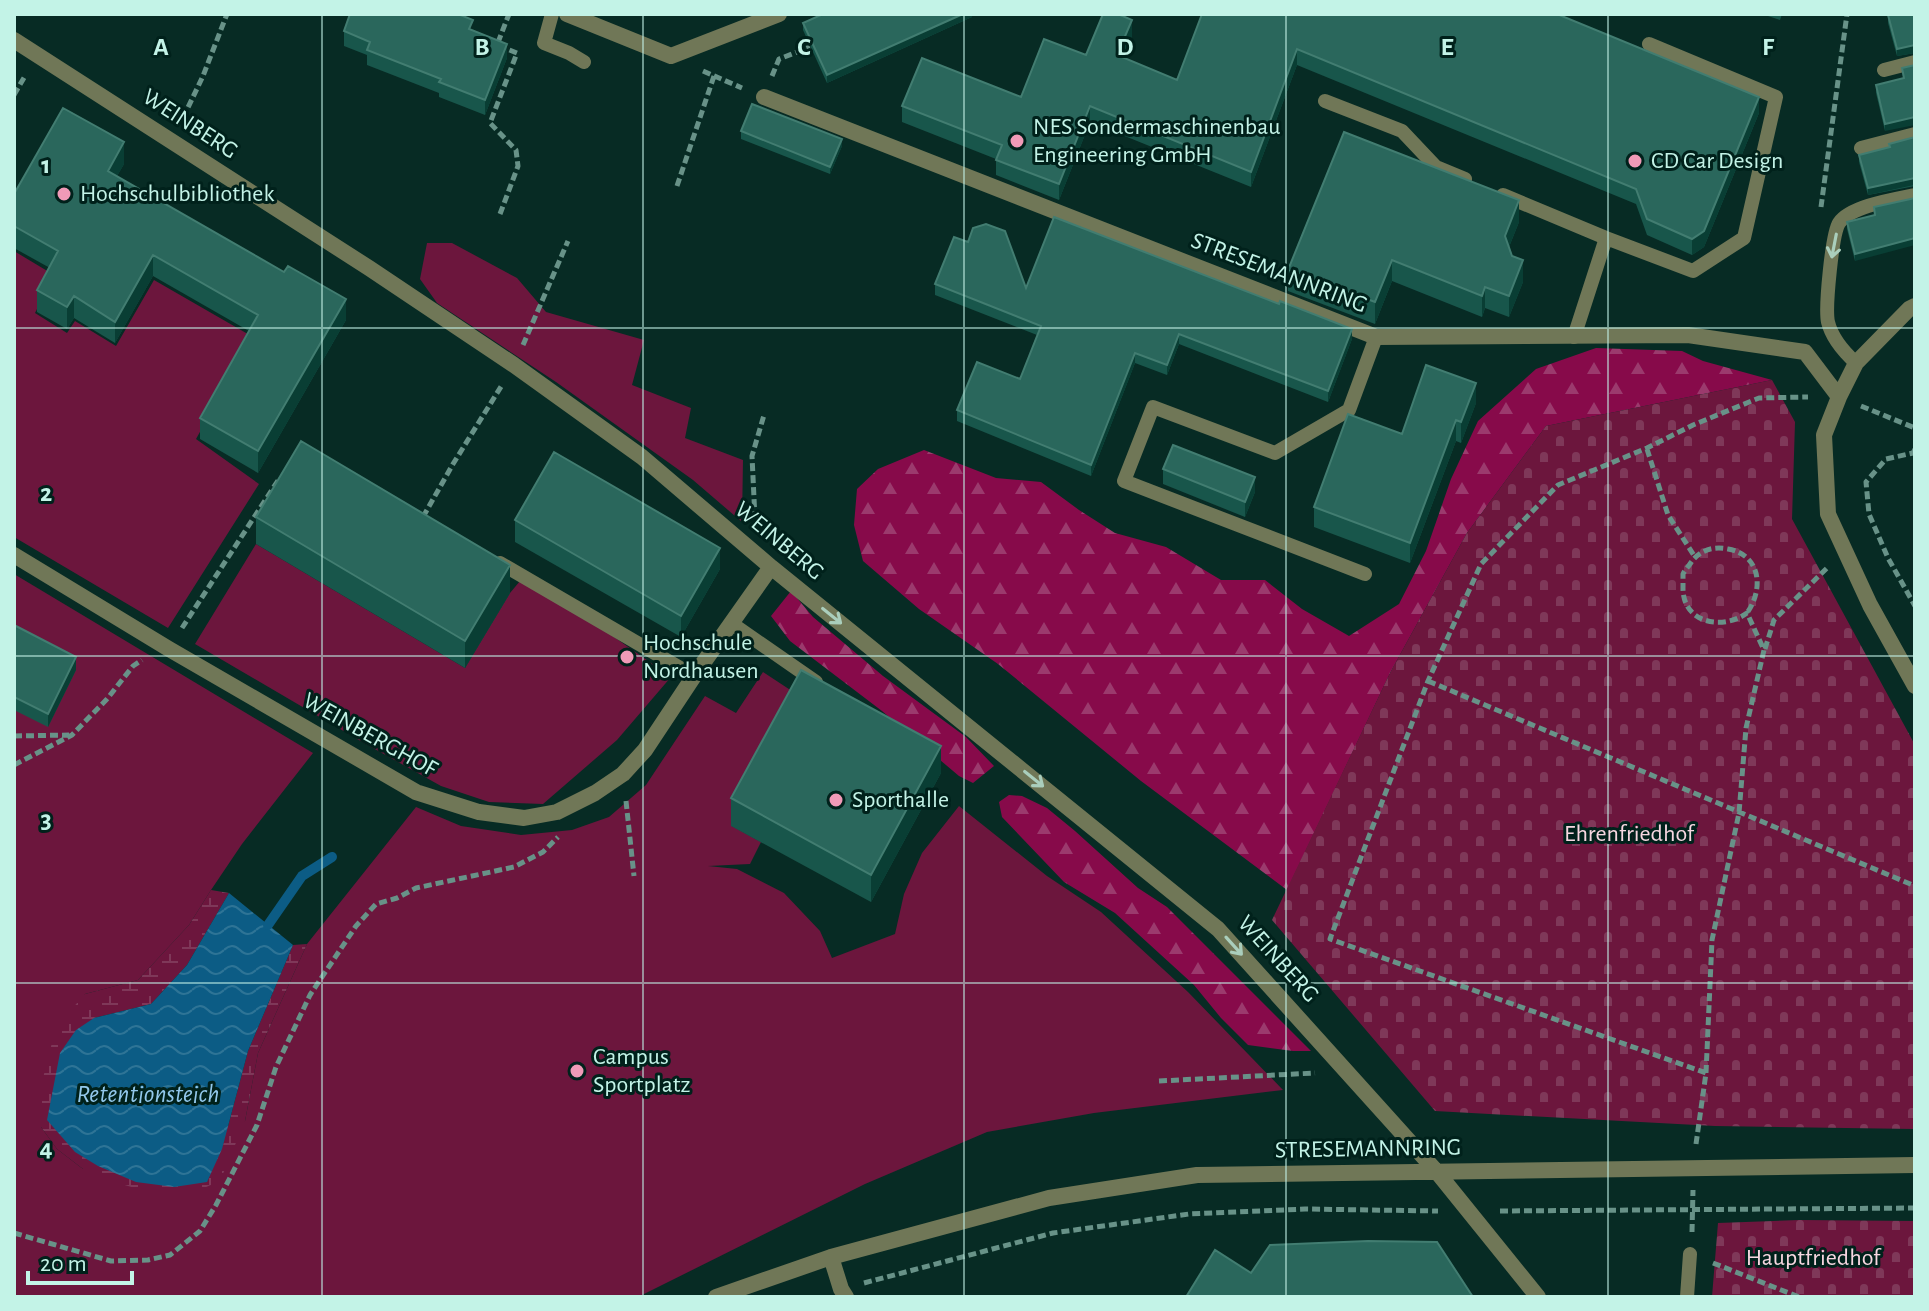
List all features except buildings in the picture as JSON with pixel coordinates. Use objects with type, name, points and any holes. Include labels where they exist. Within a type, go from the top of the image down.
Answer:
[{"type":"street","points":[[567,14],[671,56],[779,14]]},
{"type":"street","name":"WEINBERG","points":[[14,40],[369,268],[514,365],[642,457],[764,562],[1218,929],[1437,1172],[1538,1297]]},
{"type":"street","name":"STRESEMANNRING","points":[[764,97],[1376,337],[1688,335],[1805,352],[1839,397]]},
{"type":"street","points":[[1915,306],[1856,363],[1824,435],[1828,514],[1870,605],[1915,686]]},
{"type":"street","name":"WEINBERGHOF","points":[[14,555],[416,792],[479,812],[524,818],[557,812],[595,793],[623,774],[645,750],[731,623],[764,562]]},
{"type":"street","name":"STRESEMANNRING","points":[[716,1297],[831,1257],[1049,1198],[1197,1175],[1915,1165]]},
{"type":"street","points":[[831,1257],[843,1293]]},
{"type":"lane","points":[[552,14],[544,43],[584,62]]},
{"type":"lane","points":[[1325,101],[1402,131],[1436,167],[1693,271],[1744,238],[1776,97],[1649,44]]},
{"type":"lane","points":[[1884,70],[1915,62]]},
{"type":"lane","points":[[1861,148],[1915,134]]},
{"type":"lane","points":[[1856,363],[1839,346],[1828,322],[1833,248],[1839,222],[1857,209],[1915,195]]},
{"type":"lane","points":[[1574,337],[1606,238]]},
{"type":"lane","points":[[1365,574],[1124,481],[1153,407],[1275,453],[1324,425],[1349,410],[1376,337]]},
{"type":"lane","points":[[500,563],[694,676]]},
{"type":"lane","points":[[731,623],[833,694]]},
{"type":"lane","points":[[1687,1297],[1690,1254]]},
{"type":"path","points":[[173,141],[227,14]]},
{"type":"path","points":[[500,214],[518,166],[516,150],[490,123],[517,53],[497,45],[509,14]]},
{"type":"path","points":[[1819,218],[1847,14]]},
{"type":"path","points":[[789,55],[810,47]]},
{"type":"path","points":[[677,186],[714,76]]},
{"type":"path","points":[[14,80],[21,84]]},
{"type":"path","points":[[552,279],[568,241]]},
{"type":"path","points":[[1706,1073],[1330,939],[1428,681],[1481,564],[1558,485],[1759,398],[1839,397],[1915,428]]},
{"type":"path","points":[[764,415],[752,456],[764,562]]},
{"type":"path","points":[[1647,448],[1668,515],[1695,557]]},
{"type":"path","points":[[1915,449],[1913,453],[1886,459],[1866,482],[1869,514],[1888,558],[1915,606]]},
{"type":"path","points":[[422,518],[453,464]]},
{"type":"path","points":[[14,765],[72,735],[133,666],[169,649],[286,470]]},
{"type":"path","points":[[414,513],[435,526]]},
{"type":"path","points":[[1718,547],[1746,557],[1757,577],[1758,590],[1747,613],[1738,619],[1715,623],[1701,619],[1690,609],[1683,594],[1683,575],[1695,557],[1705,550],[1718,547]]},
{"type":"path","points":[[1693,1209],[1693,1167],[1706,1073],[1712,940],[1739,813],[1746,728],[1774,620],[1845,550]]},
{"type":"path","points":[[1747,613],[1764,650]]},
{"type":"path","points":[[1428,681],[1915,886]]},
{"type":"path","points":[[14,736],[72,735]]},
{"type":"path","points":[[623,774],[634,876]]},
{"type":"path","points":[[14,1233],[111,1261],[148,1260],[170,1255],[200,1231],[216,1205],[257,1125],[276,1067],[294,1026],[310,995],[356,926],[376,904],[416,888],[514,867],[543,852],[558,838],[557,812]]},
{"type":"path","points":[[1159,1081],[1348,1072]]},
{"type":"path","points":[[843,1293],[1053,1233],[1189,1214],[1305,1209],[1468,1212],[1915,1208]]},
{"type":"path","points":[[1690,1254],[1799,1297]]},
{"type":"green space","points":[[427,243],[452,243],[517,278],[546,312],[644,340],[632,385],[691,408],[685,438],[743,460],[742,522],[693,480],[556,382],[437,303],[420,279]]},
{"type":"green space","points":[[14,251],[54,275],[35,313],[67,333],[75,321],[116,346],[154,280],[253,337],[196,439],[259,484],[168,628],[14,537]]},
{"type":"green space","points":[[1596,348],[1682,351],[1703,361],[1772,380],[1546,426],[1467,533],[1391,671],[1287,890],[1141,781],[998,664],[919,609],[863,561],[854,525],[857,489],[878,469],[924,450],[996,478],[1041,482],[1115,533],[1166,547],[1221,580],[1265,580],[1302,609],[1349,636],[1399,604],[1426,551],[1451,479],[1478,421],[1536,369]]},
{"type":"green space","name":"Ehrenfriedhof","points":[[1772,380],[1795,422],[1792,519],[1915,745],[1915,1129],[1715,1126],[1435,1111],[1272,920],[1391,671],[1467,533],[1546,426]]},
{"type":"green space","points":[[256,544],[465,668],[520,581],[604,630],[671,677],[617,740],[543,804],[489,802],[441,786],[195,644]]},
{"type":"green space","points":[[14,574],[313,753],[242,844],[189,925],[138,980],[85,994],[41,1127],[57,1149],[83,1169],[245,1121],[258,1053],[307,944],[416,807],[461,826],[521,835],[572,830],[609,817],[646,785],[705,696],[736,713],[763,672],[801,697],[732,826],[761,842],[750,864],[708,866],[737,869],[784,893],[820,931],[832,958],[895,934],[904,894],[922,853],[959,806],[1047,876],[1101,912],[1188,992],[1283,1090],[1094,1113],[987,1132],[865,1184],[638,1297],[14,1297]]},
{"type":"green space","points":[[791,591],[813,617],[883,676],[966,737],[994,766],[973,783],[959,776],[882,711],[790,641],[771,616]]},
{"type":"green space","points":[[1009,795],[1022,796],[1047,808],[1138,888],[1167,907],[1311,1051],[1248,1045],[1194,985],[1115,913],[1064,882],[1002,817],[999,802]]},
{"type":"green space","points":[[211,890],[229,893],[187,965],[151,1004],[94,1018],[222,1149],[248,1051],[293,945],[307,944],[258,1053],[245,1121],[220,1181],[197,1191],[168,1194],[104,1179],[83,1169],[57,1149],[41,1127],[40,1090],[56,1027],[85,994],[138,980],[189,925]]},
{"type":"green space","name":"Hauptfriedhof","points":[[1915,1221],[1915,1297],[1712,1297],[1718,1223]]},
{"type":"water","name":"Retentionsteich","points":[[229,893],[293,945],[248,1051],[222,1149],[207,1182],[174,1187],[136,1182],[98,1166],[75,1152],[47,1120],[60,1053],[76,1030],[94,1018],[151,1004],[187,965]]},
{"type":"waterway","points":[[268,925],[302,876],[332,857]]},
{"type":"place","name":"NES Sondermaschinenbau Engineering GmbH","points":[[1017,141]]},
{"type":"place","name":"CD Car Design","points":[[1635,161]]},
{"type":"place","name":"Hochschulbibliothek","points":[[64,194]]},
{"type":"place","name":"Hochschule Nordhausen","points":[[627,657]]},
{"type":"place","name":"Sporthalle","points":[[836,800]]},
{"type":"place","name":"Campus Sportplatz","points":[[577,1071]]}]
